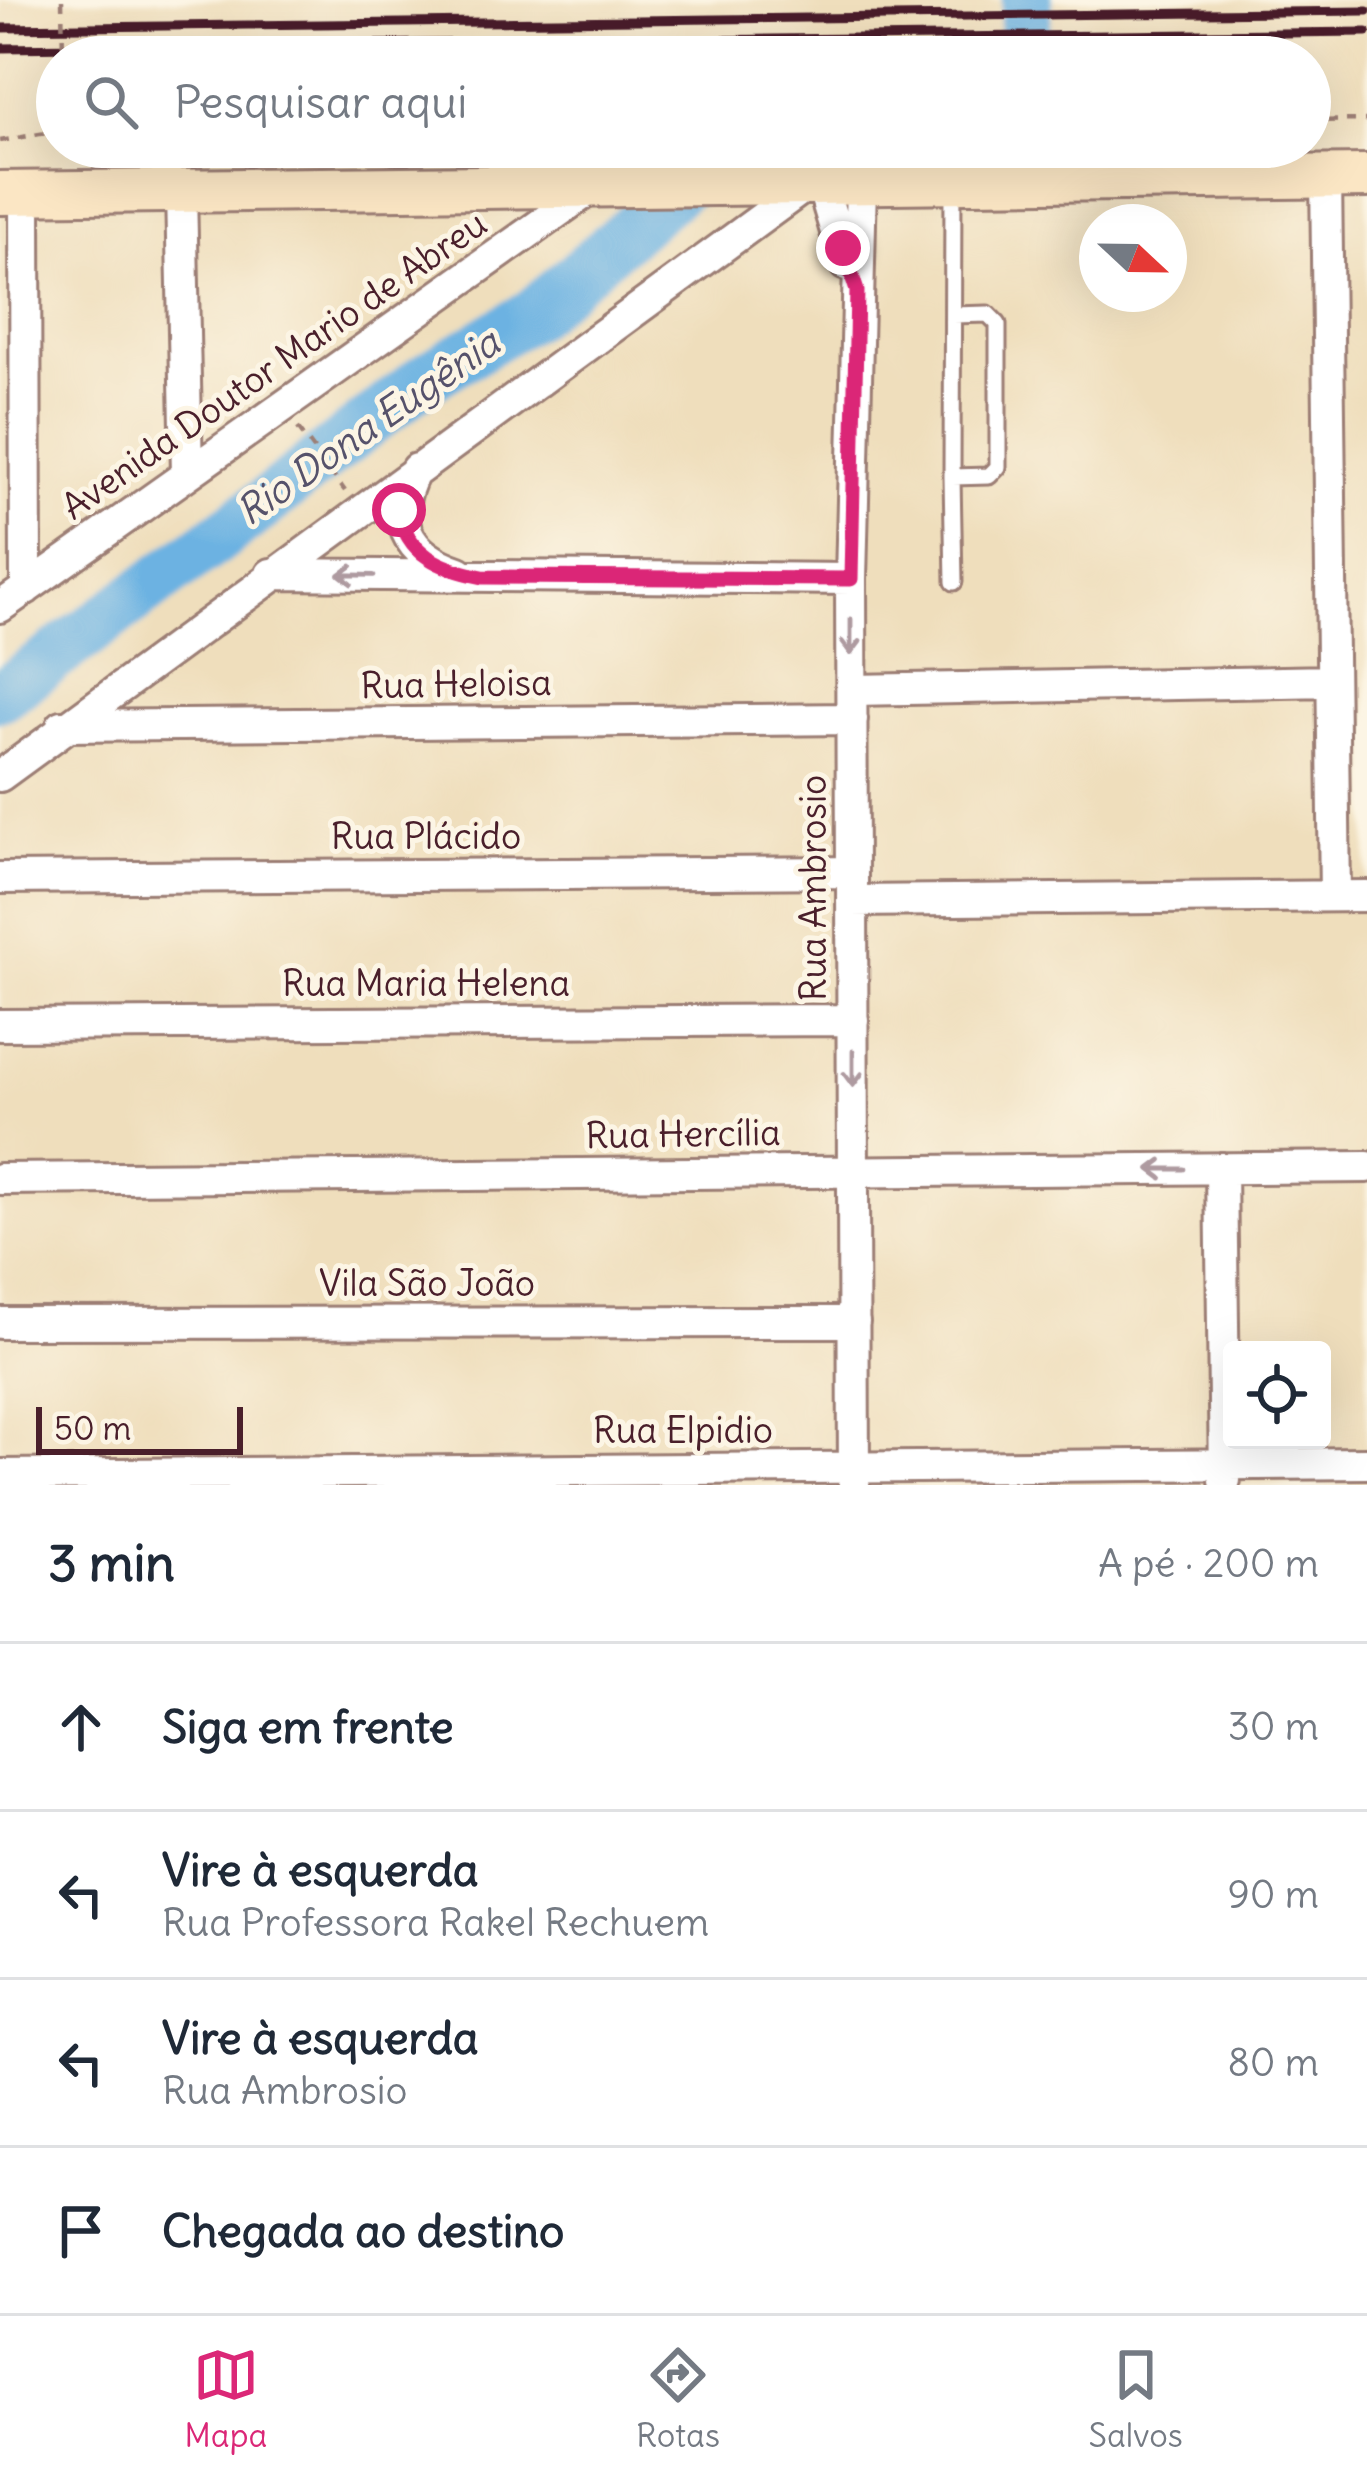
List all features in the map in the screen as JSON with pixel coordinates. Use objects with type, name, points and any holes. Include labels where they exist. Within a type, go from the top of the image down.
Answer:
[{"type":"main road","points":[[12,193],[1346,176]]},
{"type":"street","points":[[1335,896],[1332,681],[1346,176]]},
{"type":"street","points":[[0,776],[416,469],[830,185]]},
{"type":"street","name":"Rua Ambrosio","points":[[830,185],[857,291],[851,579],[854,1476]]},
{"type":"street","name":"Avenida Doutor Mario de Abreu","points":[[0,607],[187,474],[614,186]]},
{"type":"street","points":[[181,191],[187,474]]},
{"type":"street","points":[[12,193],[26,589]]},
{"type":"street","points":[[416,469],[399,510],[412,545],[435,563],[483,577]]},
{"type":"street","points":[[271,574],[851,579]]},
{"type":"street","name":"Rua Heloisa","points":[[62,726],[852,704],[1332,681]]},
{"type":"street","name":"Rua Plácido","points":[[0,878],[1367,896]]},
{"type":"street","name":"Rua Maria Helena","points":[[0,1024],[853,1020]]},
{"type":"street","name":"Rua Hercília","points":[[0,1179],[1367,1167]]},
{"type":"street","points":[[1221,1168],[1225,1475]]},
{"type":"street","name":"Vila São João","points":[[0,1323],[854,1322]]},
{"type":"street","name":"Rua Elpidio","points":[[0,1475],[1225,1475],[1367,1463]]},
{"type":"lane","points":[[953,182],[954,582]]},
{"type":"lane","points":[[952,477],[989,476],[998,466],[998,324],[988,314],[953,315]]},
{"type":"path","points":[[62,0],[63,36]]},
{"type":"path","points":[[1331,121],[1367,121]]},
{"type":"path","points":[[0,141],[36,135]]},
{"type":"path","points":[[302,433],[341,485]]},
{"type":"waterway","name":"Rio Dona Eugênia","points":[[1024,36],[1027,0]]},
{"type":"waterway","name":"Rio Dona Eugênia","points":[[0,696],[263,505],[423,380],[532,314],[702,168]]},
{"type":"railway","points":[[0,28],[1367,11]]},
{"type":"railway","points":[[1025,36],[1367,32]]},
{"type":"railway","points":[[0,48],[36,48]]},
{"type":"route","points":[[399,510],[402,529],[412,545],[435,563],[483,577],[851,579],[857,291],[843,248]]}]
